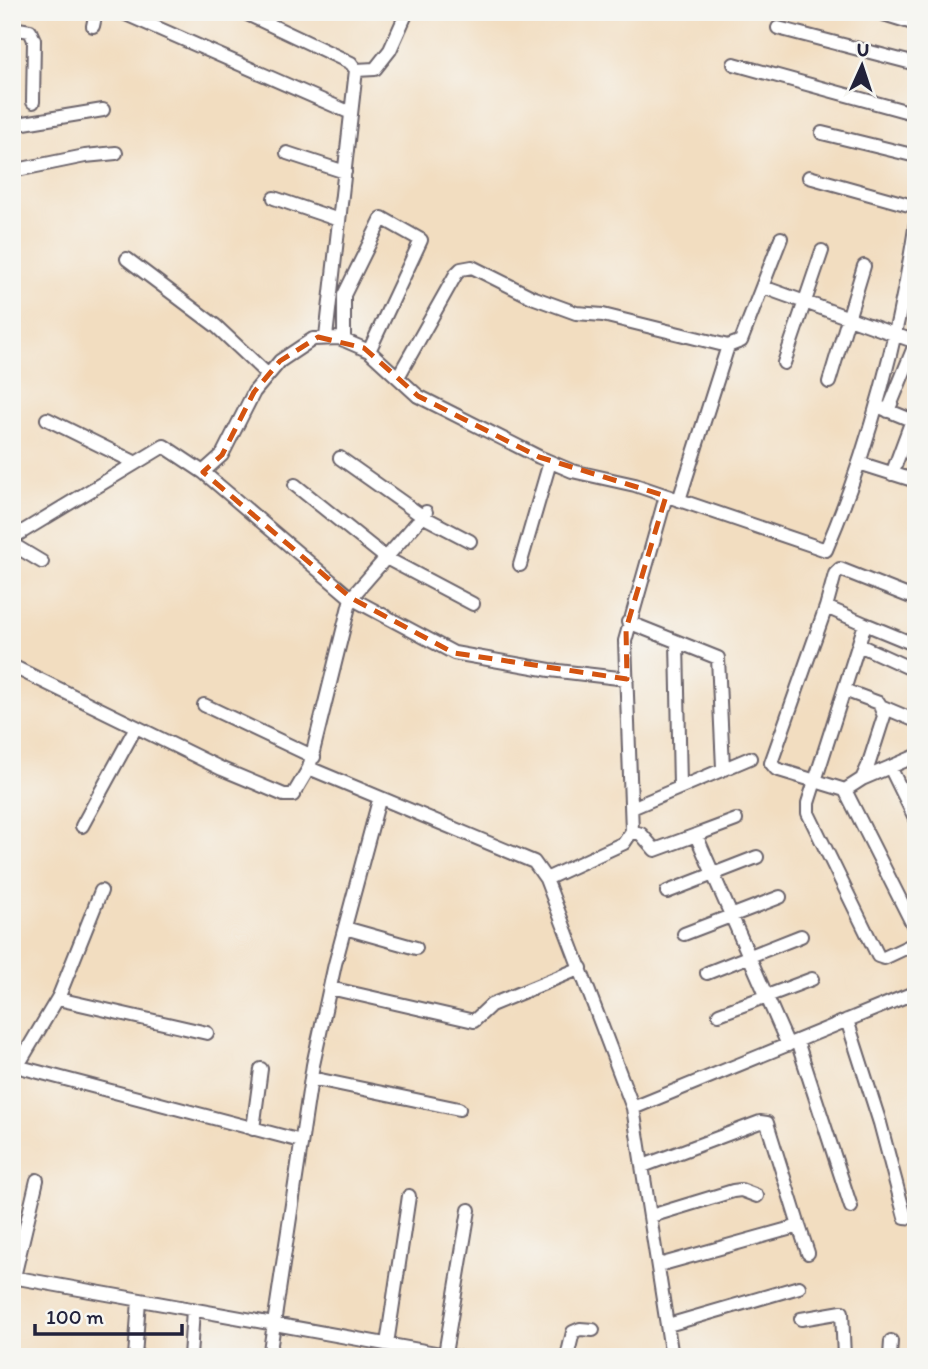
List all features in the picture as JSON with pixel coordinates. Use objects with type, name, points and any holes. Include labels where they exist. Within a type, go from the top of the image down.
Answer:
[{"type":"street","points":[[93,26],[96,12]]},
{"type":"street","points":[[121,12],[351,113]]},
{"type":"street","points":[[243,12],[351,63],[356,71],[326,337]]},
{"type":"street","points":[[356,71],[375,69],[390,50],[407,12]]},
{"type":"street","points":[[877,12],[916,24]]},
{"type":"street","points":[[12,28],[30,31],[34,40],[33,102]]},
{"type":"street","points":[[778,29],[916,64]]},
{"type":"street","points":[[734,64],[916,114]]},
{"type":"street","points":[[12,125],[103,110]]},
{"type":"street","points":[[822,133],[916,156]]},
{"type":"street","points":[[287,152],[345,172]]},
{"type":"street","points":[[12,171],[85,156],[116,153]]},
{"type":"street","points":[[809,177],[916,207]]},
{"type":"street","points":[[274,198],[339,220]]},
{"type":"street","points":[[344,340],[344,295],[382,218],[421,240],[369,351]]},
{"type":"street","points":[[203,472],[222,455],[254,392],[268,375],[304,343],[326,337],[344,340],[369,351],[418,396],[550,462],[572,471],[680,500],[826,550],[850,494],[875,405],[909,269],[916,222]]},
{"type":"street","points":[[398,377],[456,274],[461,269],[472,267],[532,297],[576,313],[603,316],[728,346],[741,341],[781,238]]},
{"type":"street","points":[[784,363],[822,251]]},
{"type":"street","points":[[127,259],[216,326],[268,375]]},
{"type":"street","points":[[829,382],[864,266]]},
{"type":"street","points":[[763,287],[916,342],[888,411]]},
{"type":"street","points":[[680,500],[728,346]]},
{"type":"street","points":[[875,405],[914,421],[892,474]]},
{"type":"street","points":[[47,419],[136,463]]},
{"type":"street","points":[[42,562],[12,541],[164,446],[203,472],[351,598],[462,656],[627,678]]},
{"type":"street","points":[[340,458],[470,541]]},
{"type":"street","points":[[520,565],[550,462]]},
{"type":"street","points":[[859,463],[916,481]]},
{"type":"street","points":[[295,485],[386,558],[473,604]]},
{"type":"street","points":[[546,878],[624,843],[632,831],[625,641],[628,622],[666,496]]},
{"type":"street","points":[[12,666],[284,795],[293,795],[312,763],[351,598],[424,514]]},
{"type":"street","points":[[916,598],[840,569],[835,574],[771,763],[776,769],[845,790],[916,931]]},
{"type":"street","points":[[826,607],[916,645]]},
{"type":"street","points":[[628,622],[716,656],[720,663],[723,768]]},
{"type":"street","points":[[865,624],[808,803],[808,813],[876,953],[884,958],[916,943]]},
{"type":"street","points":[[677,642],[680,786]]},
{"type":"street","points":[[859,645],[916,671]]},
{"type":"street","points":[[844,690],[916,720]]},
{"type":"street","points":[[204,705],[379,800],[534,862],[546,878],[633,1108],[672,1357]]},
{"type":"street","points":[[862,779],[884,716],[883,707]]},
{"type":"street","points":[[82,826],[136,727]]},
{"type":"street","points":[[845,790],[862,779],[916,756]]},
{"type":"street","points":[[632,808],[750,758]]},
{"type":"street","points":[[890,767],[914,812]]},
{"type":"street","points":[[269,1357],[312,1078],[330,988],[379,800]]},
{"type":"street","points":[[632,831],[641,834],[655,850],[736,820]]},
{"type":"street","points":[[696,835],[767,997],[793,1043],[851,1207]]},
{"type":"street","points":[[667,892],[757,857]]},
{"type":"street","points":[[101,891],[58,999],[14,1066],[302,1141]]},
{"type":"street","points":[[684,934],[780,897]]},
{"type":"street","points":[[345,928],[416,948]]},
{"type":"street","points":[[707,974],[801,936]]},
{"type":"street","points":[[330,988],[474,1021],[491,1005],[581,968]]},
{"type":"street","points":[[719,1014],[812,979]]},
{"type":"street","points":[[633,1108],[916,992]]},
{"type":"street","points":[[58,999],[207,1033]]},
{"type":"street","points":[[847,1020],[880,1123],[905,1217],[916,1217]]},
{"type":"street","points":[[253,1129],[261,1069]]},
{"type":"street","points":[[312,1078],[459,1109]]},
{"type":"street","points":[[643,1166],[760,1122],[767,1123],[808,1253]]},
{"type":"street","points":[[37,1180],[13,1277],[275,1324],[393,1349],[452,1356],[469,1210]]},
{"type":"street","points":[[651,1216],[738,1190],[757,1196]]},
{"type":"street","points":[[393,1349],[409,1196]]},
{"type":"street","points":[[659,1265],[799,1226]]},
{"type":"street","points":[[668,1325],[799,1287]]},
{"type":"street","points":[[135,1357],[139,1300]]},
{"type":"street","points":[[190,1357],[193,1309]]},
{"type":"street","points":[[800,1319],[842,1312],[844,1357]]},
{"type":"street","points":[[567,1357],[573,1332],[580,1329],[593,1330]]},
{"type":"street","points":[[890,1357],[891,1341]]},
{"type":"highlighted area","points":[[318,337],[364,348],[418,396],[539,457],[666,496],[626,629],[627,679],[454,653],[351,598],[203,472],[222,455],[254,392],[280,361]]}]
